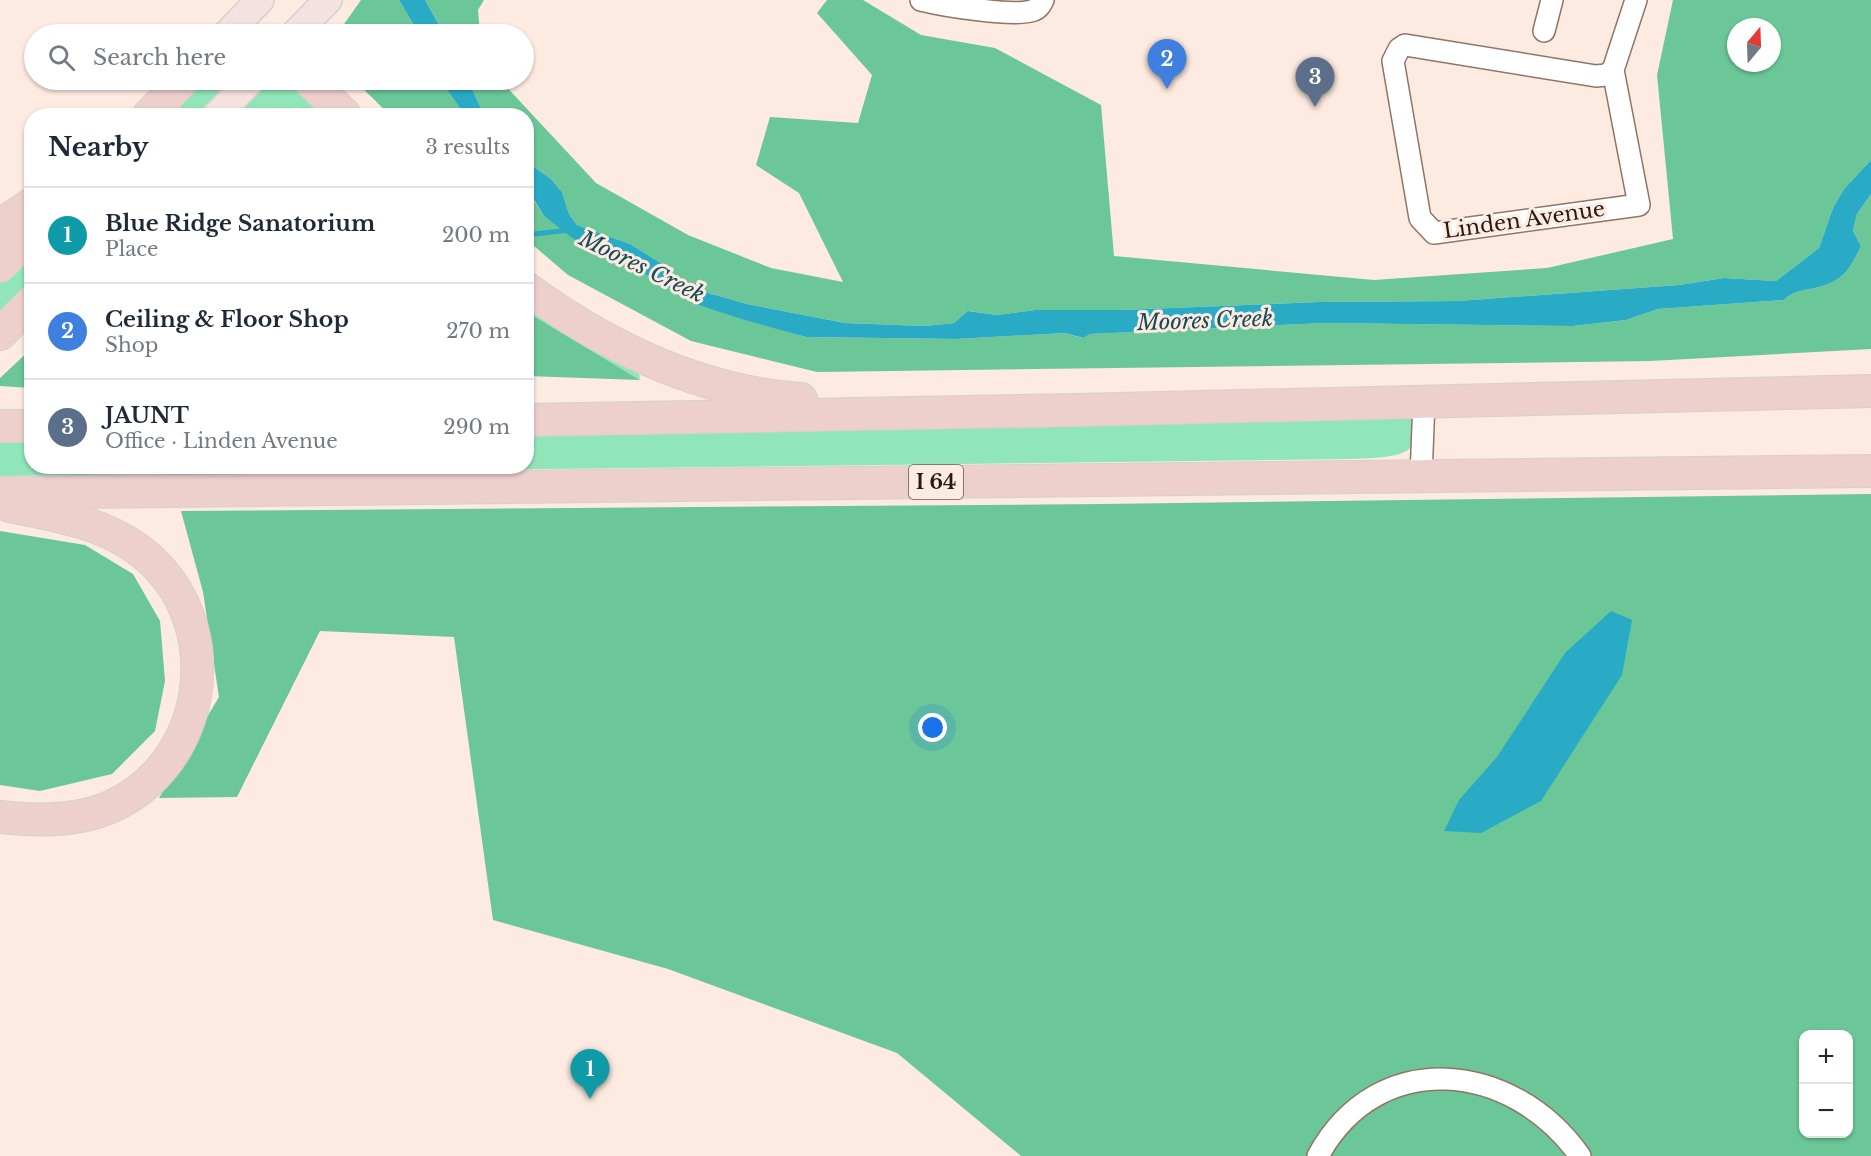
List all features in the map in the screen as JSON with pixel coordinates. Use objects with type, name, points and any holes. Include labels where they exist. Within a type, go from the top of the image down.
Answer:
[{"type":"highway","points":[[156,108],[173,90]]},
{"type":"highway","points":[[319,90],[338,108]]},
{"type":"highway","points":[[0,225],[24,209]]},
{"type":"highway","points":[[0,266],[24,242]]},
{"type":"highway","points":[[534,293],[583,326],[635,354],[666,368],[748,392],[810,400],[924,402],[1078,410]]},
{"type":"highway","points":[[0,334],[24,310]]},
{"type":"highway","points":[[534,420],[1078,410],[1871,391]]},
{"type":"highway","name":"I 64","points":[[0,493],[1871,471]]},
{"type":"highway","points":[[0,504],[63,516],[95,526],[118,537],[151,560],[173,586],[184,606],[192,624],[198,663],[196,699],[188,725],[173,754],[147,785],[127,798],[92,813],[58,819],[0,817]]},
{"type":"main road","points":[[237,24],[260,0]]},
{"type":"main road","points":[[305,24],[328,0]]},
{"type":"main road","points":[[224,108],[241,90]]},
{"type":"street","points":[[921,0],[981,10],[1019,11],[1034,10],[1043,0]]},
{"type":"street","points":[[1544,31],[1552,0]]},
{"type":"street","name":"Linden Avenue","points":[[1613,70],[1606,75],[1596,76],[1404,45],[1399,49],[1393,61],[1420,218],[1425,226],[1434,233],[1639,205],[1613,70],[1636,0]]},
{"type":"street","points":[[1421,477],[1424,401]]},
{"type":"street","points":[[1318,1156],[1329,1137],[1349,1113],[1368,1099],[1404,1084],[1437,1079],[1479,1083],[1508,1093],[1550,1121],[1580,1156]]},
{"type":"green space","points":[[361,0],[399,0],[413,24],[344,24]]},
{"type":"green space","points":[[425,0],[484,0],[478,10],[479,24],[438,24]]},
{"type":"green space","points":[[827,0],[863,0],[921,35],[995,48],[1101,105],[1114,256],[1374,280],[1547,268],[1673,239],[1657,75],[1673,0],[1871,0],[1871,160],[1844,189],[1833,208],[1819,248],[1776,281],[1724,278],[1679,285],[1458,301],[1319,302],[1122,310],[1035,310],[997,315],[969,311],[954,323],[925,326],[845,323],[747,304],[705,292],[671,277],[664,265],[630,244],[577,225],[569,214],[562,192],[551,179],[534,167],[534,116],[596,183],[688,235],[771,268],[843,282],[799,193],[756,165],[770,117],[858,123],[872,75],[817,13]]},
{"type":"green space","points":[[185,90],[220,90],[203,108],[166,108]]},
{"type":"green space","points":[[259,90],[308,90],[327,108],[242,108]]},
{"type":"green space","points":[[364,90],[447,90],[460,108],[383,108]]},
{"type":"green space","points":[[473,90],[509,90],[526,108],[481,108]]},
{"type":"green space","points":[[1871,194],[1871,349],[1650,361],[817,372],[691,341],[568,275],[534,246],[534,200],[544,216],[595,252],[634,268],[698,305],[806,337],[956,339],[1065,333],[1082,338],[1090,334],[1324,323],[1573,326],[1626,320],[1658,309],[1784,300],[1796,292],[1829,284],[1842,276],[1852,264],[1861,246],[1853,231],[1857,214]]},
{"type":"green space","points":[[24,254],[24,291],[0,316],[0,280]]},
{"type":"green space","points":[[534,301],[638,363],[640,380],[534,316]]},
{"type":"green space","points":[[534,316],[640,380],[534,376]]},
{"type":"green space","points":[[24,356],[24,388],[0,386],[0,378]]},
{"type":"green space","points":[[1411,414],[1416,429],[1415,441],[1410,448],[1400,453],[1376,458],[534,469],[534,428]]},
{"type":"green space","points":[[0,437],[24,437],[24,474],[159,474],[0,476]]},
{"type":"green space","points":[[1871,494],[1871,1156],[1021,1156],[897,1053],[668,969],[493,920],[454,637],[320,631],[237,797],[159,798],[219,697],[203,592],[181,511],[1103,504]]},
{"type":"green space","points":[[0,531],[85,545],[133,574],[160,621],[165,681],[155,731],[112,774],[40,791],[0,785]]},
{"type":"water","points":[[399,0],[425,0],[438,24],[413,24]]},
{"type":"water","points":[[447,90],[473,90],[481,108],[460,108]]},
{"type":"water","name":"Moores Creek","points":[[1871,160],[1871,194],[1857,214],[1853,231],[1861,246],[1852,264],[1842,276],[1829,284],[1796,292],[1784,300],[1658,309],[1626,320],[1573,326],[1324,323],[1090,334],[1083,338],[1065,333],[956,339],[806,337],[698,305],[634,268],[595,252],[571,237],[544,216],[534,200],[534,167],[551,179],[562,192],[569,214],[577,225],[630,244],[664,265],[671,277],[705,292],[747,304],[845,323],[925,326],[954,323],[968,311],[997,315],[1035,310],[1122,310],[1319,302],[1458,301],[1679,285],[1724,278],[1776,281],[1819,248],[1833,208],[1844,189]]},
{"type":"water","points":[[1611,611],[1632,620],[1622,675],[1541,801],[1481,833],[1444,831],[1459,800],[1497,757],[1565,653]]},
{"type":"waterway","points":[[534,234],[569,230]]},
{"type":"place","name":"Ceiling & Floor Shop","points":[[1167,89]]},
{"type":"place","name":"JAUNT","points":[[1315,107]]},
{"type":"place","name":"Blue Ridge Sanatorium","points":[[590,1099]]}]
